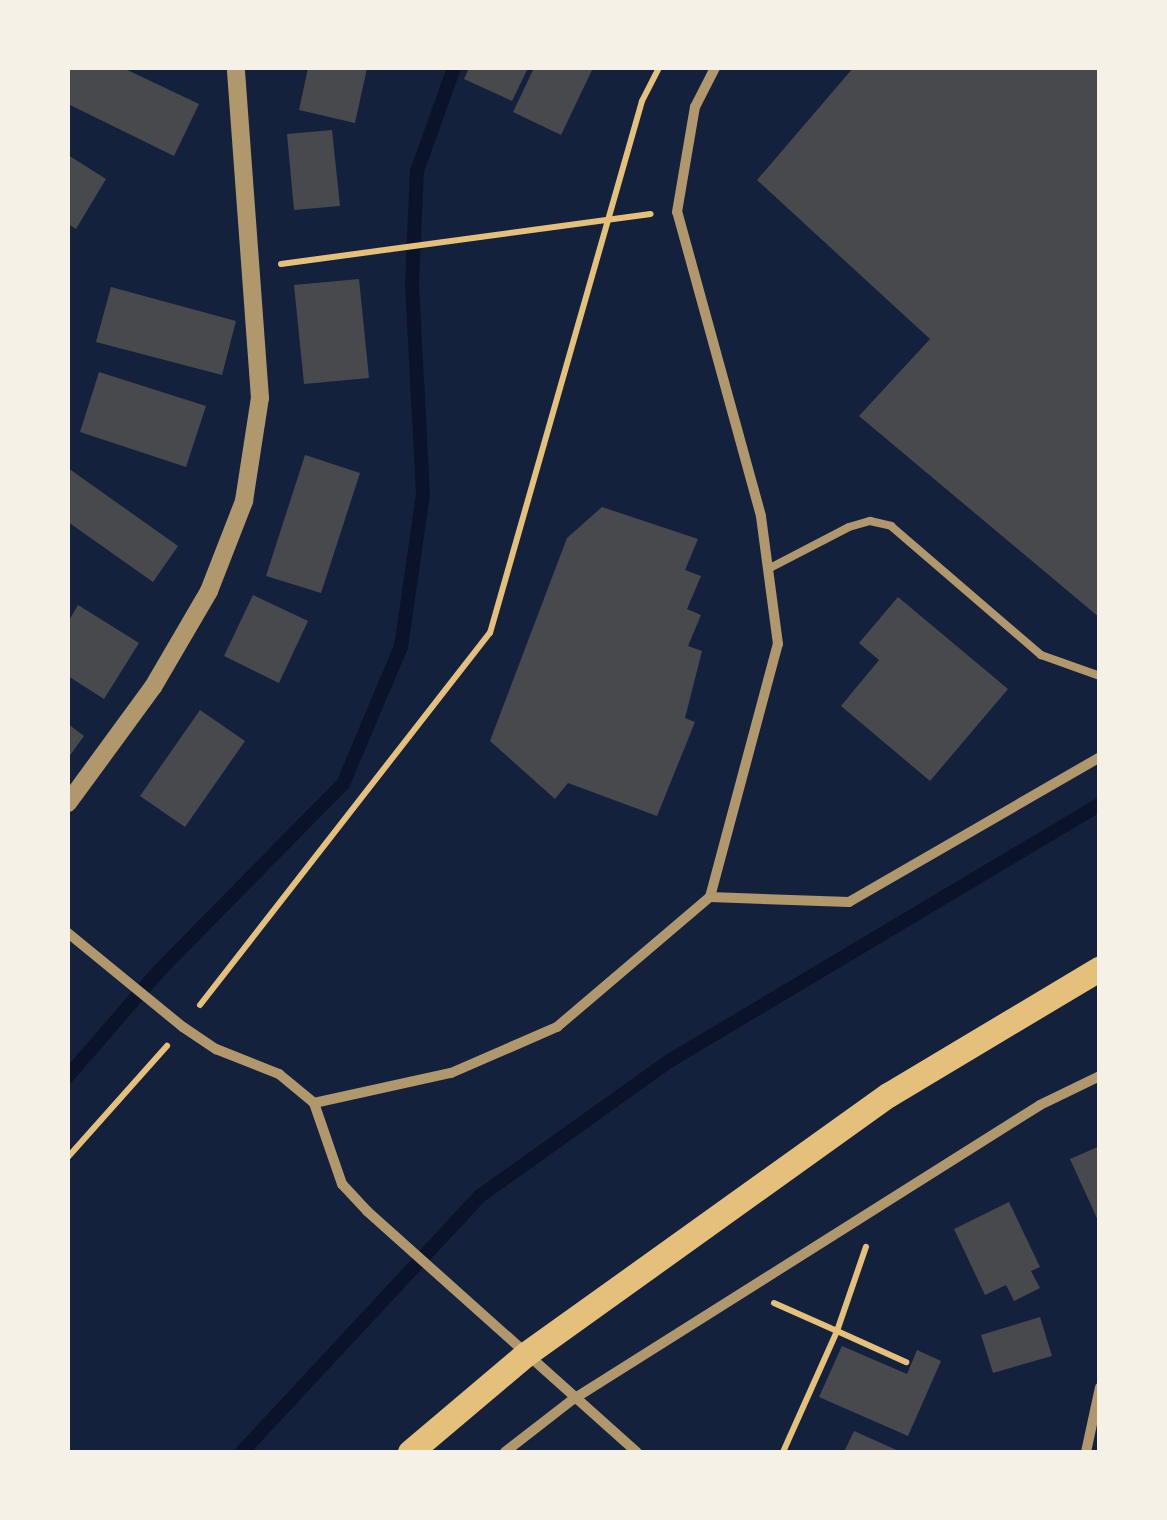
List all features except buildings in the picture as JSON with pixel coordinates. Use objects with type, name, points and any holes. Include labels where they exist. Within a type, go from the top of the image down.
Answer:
[{"type":"main road","points":[[410,1452],[526,1354],[888,1094],[1100,968]]},
{"type":"street","points":[[68,803],[153,687],[210,591],[244,501],[260,398],[254,267],[236,68]]},
{"type":"street","points":[[314,1103],[451,1073],[557,1026],[710,897],[778,644],[761,516],[676,212],[694,108],[715,68]]},
{"type":"street","points":[[710,897],[849,902],[1100,757]]},
{"type":"street","points":[[68,933],[183,1027],[216,1049],[280,1074],[314,1103],[342,1184],[572,1400],[637,1452]]},
{"type":"street","points":[[505,1452],[572,1400],[1040,1105],[1100,1076]]},
{"type":"street","points":[[1086,1452],[1100,1387]]},
{"type":"lane","points":[[768,569],[849,526],[870,521],[891,526],[1041,654],[1100,676]]},
{"type":"path","points":[[68,1157],[183,1027],[490,633],[642,101],[659,68]]},
{"type":"path","points":[[254,267],[676,212]]},
{"type":"path","points":[[783,1452],[836,1331],[880,1208]]},
{"type":"path","points":[[748,1292],[906,1362]]},
{"type":"waterway","points":[[68,1076],[159,971],[343,784],[401,647],[423,494],[412,284],[417,171],[454,68]]},
{"type":"waterway","points":[[242,1452],[480,1196],[671,1060],[1100,804]]}]
